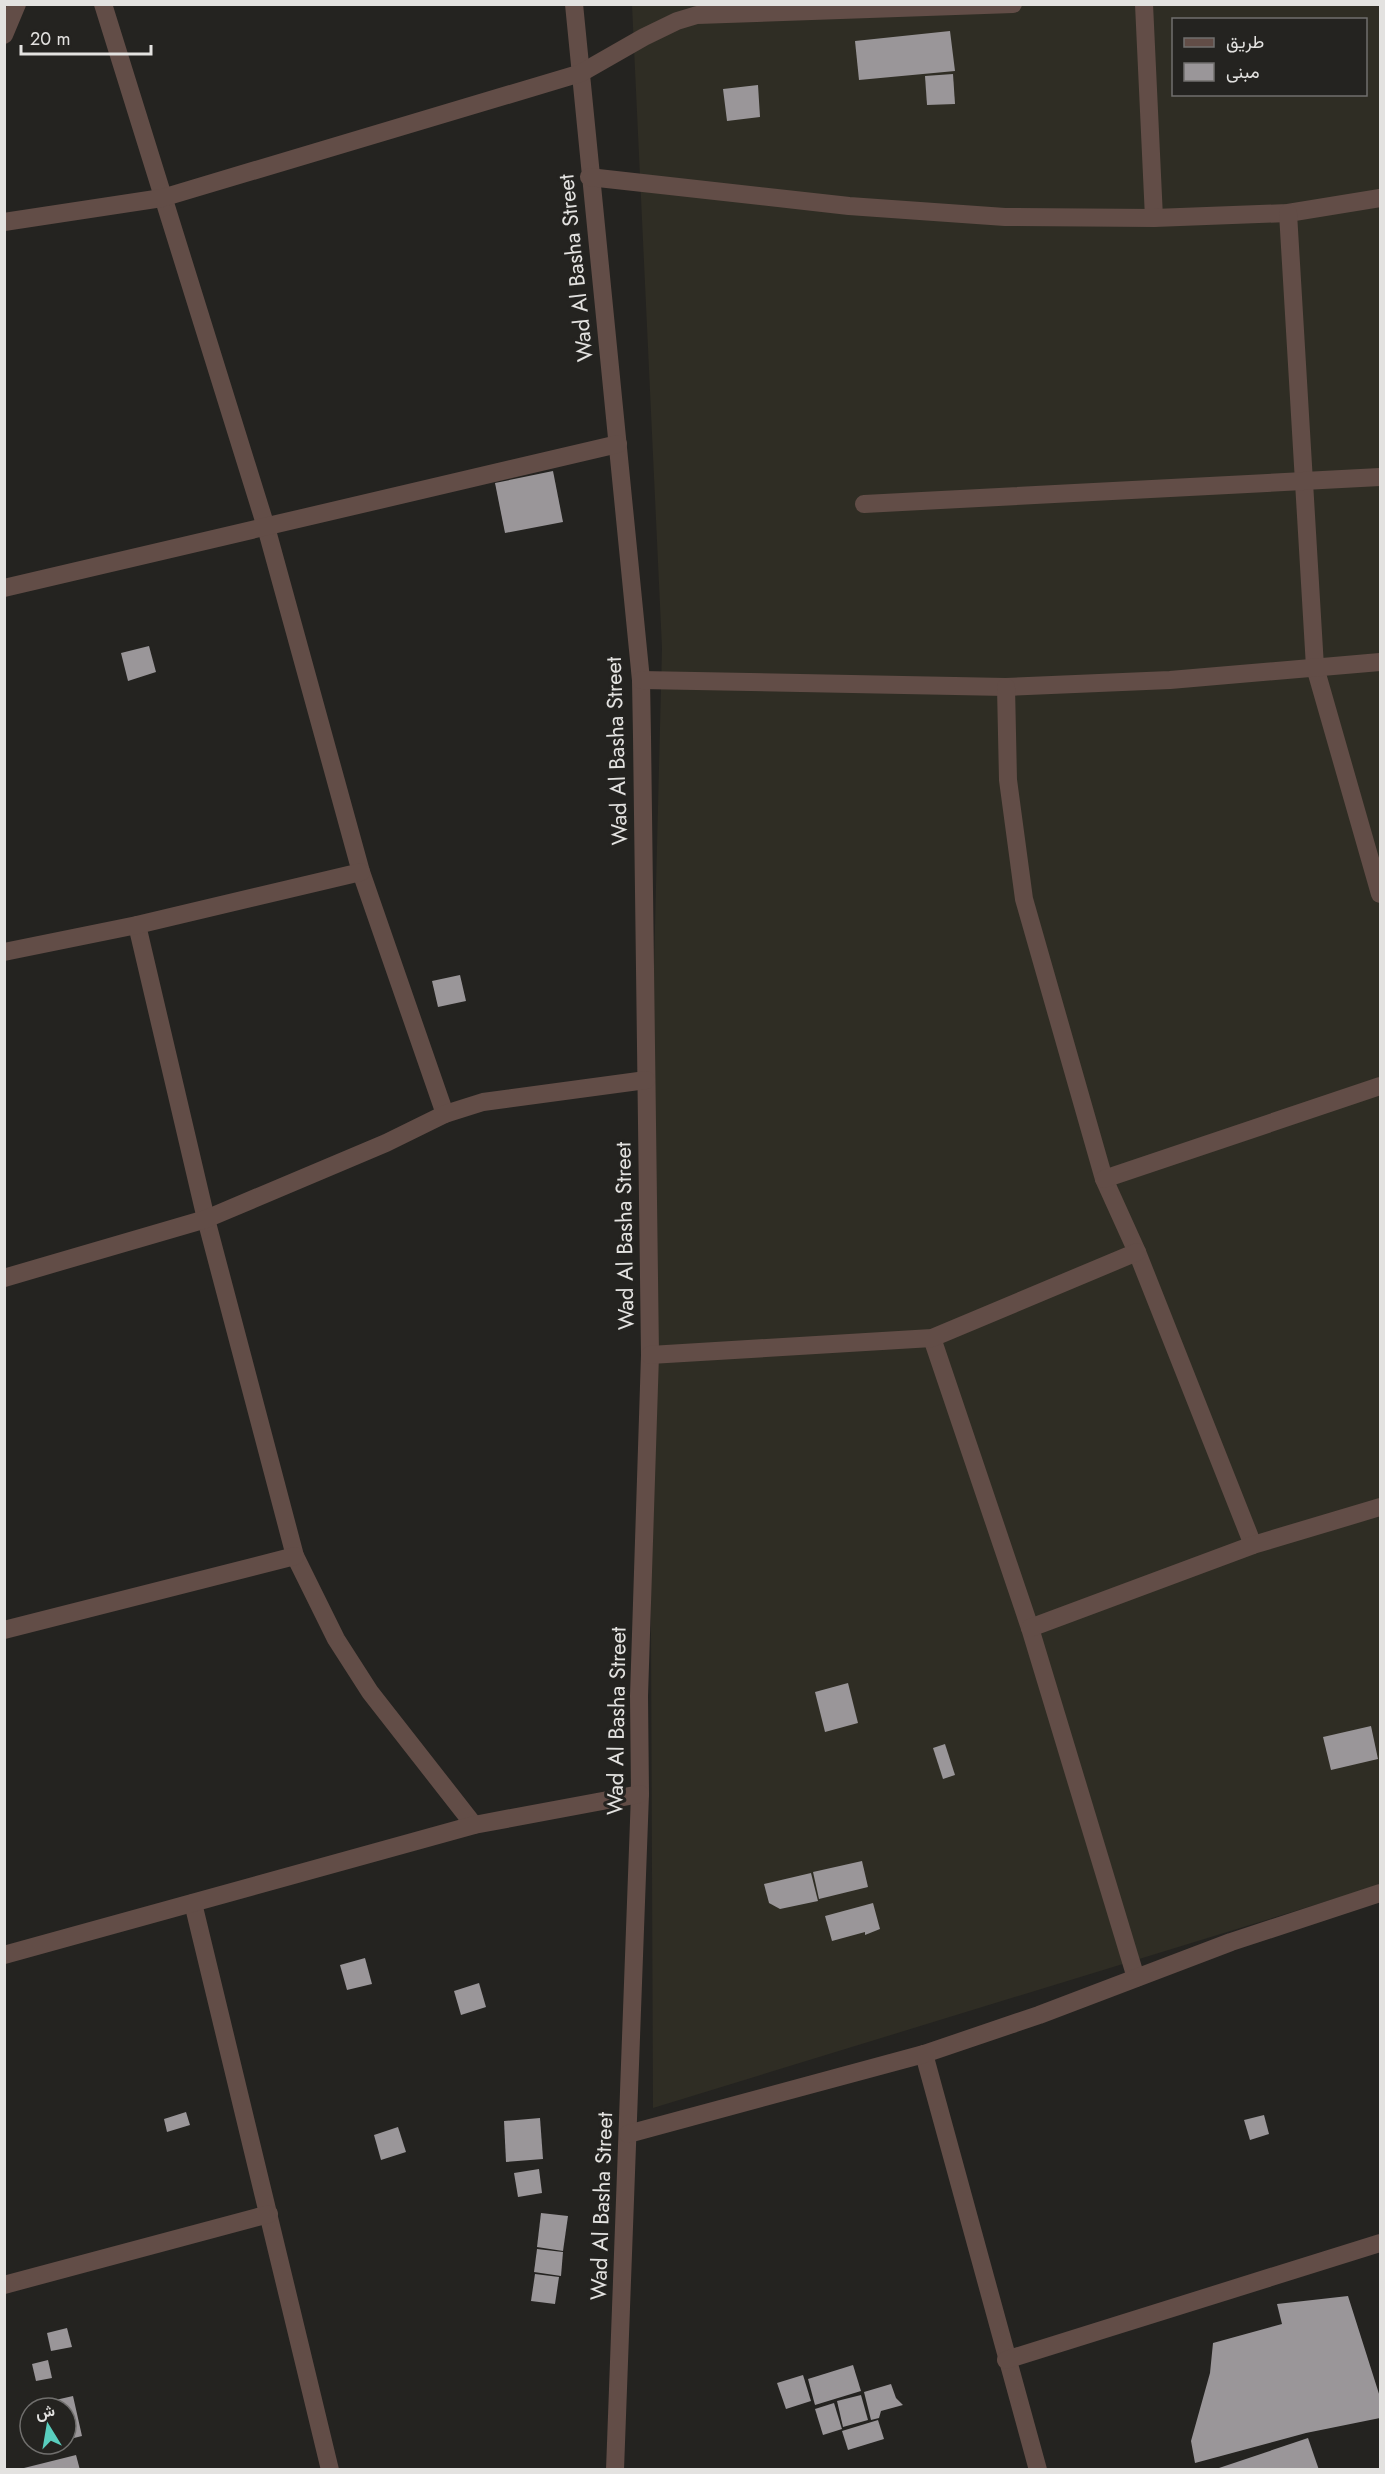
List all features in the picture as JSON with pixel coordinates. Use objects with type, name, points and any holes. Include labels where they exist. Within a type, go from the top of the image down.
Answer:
[{"type":"street","points":[[4,35],[17,4]]},
{"type":"street","points":[[103,4],[266,527],[360,872],[445,1114]]},
{"type":"street","name":"Wad Al Basha Street","points":[[574,4],[589,177],[641,680],[650,1355],[639,1696],[640,1794],[615,2469]]},
{"type":"street","points":[[4,222],[162,198],[580,73],[652,33],[677,21],[697,15],[1013,4]]},
{"type":"street","points":[[1144,4],[1154,218]]},
{"type":"street","points":[[589,177],[849,206],[994,217],[1154,218],[1288,213],[1380,198]]},
{"type":"street","points":[[1288,213],[1302,481],[1315,667],[1380,894]]},
{"type":"street","points":[[4,588],[618,444]]},
{"type":"street","points":[[864,504],[1380,477]]},
{"type":"street","points":[[641,680],[1006,687],[1170,680],[1380,662]]},
{"type":"street","points":[[1006,687],[1008,780],[1024,899],[1104,1179],[1137,1252],[1253,1545]]},
{"type":"street","points":[[4,952],[137,925],[360,872]]},
{"type":"street","points":[[137,925],[206,1219],[295,1556],[336,1639],[370,1692],[474,1825]]},
{"type":"street","points":[[4,1278],[206,1219],[386,1143],[445,1114],[483,1102],[646,1080]]},
{"type":"street","points":[[1104,1179],[1380,1086]]},
{"type":"street","points":[[650,1355],[932,1338],[1137,1252]]},
{"type":"street","points":[[932,1338],[1030,1628],[1136,1978]]},
{"type":"street","points":[[1030,1628],[1253,1545],[1380,1507]]},
{"type":"street","points":[[4,1630],[295,1556]]},
{"type":"street","points":[[4,1955],[474,1825],[640,1794]]},
{"type":"street","points":[[628,2134],[924,2054],[1039,2015],[1231,1942],[1380,1893]]},
{"type":"street","points":[[193,1903],[330,2469]]},
{"type":"street","points":[[924,2054],[1006,2360],[1038,2469]]},
{"type":"street","points":[[4,2285],[269,2214]]},
{"type":"street","points":[[1006,2360],[1380,2243]]},
{"type":"shaded area","points":[[632,5],[1380,5],[1380,1885],[653,2108],[649,1164],[662,648]]},
{"type":"building","points":[[950,31],[955,71],[859,80],[855,41]]},
{"type":"building","points":[[953,74],[955,104],[927,105],[925,76]]},
{"type":"building","points":[[758,85],[760,117],[727,121],[723,89]]},
{"type":"building","points":[[553,471],[563,522],[505,533],[495,483]]},
{"type":"building","points":[[149,646],[156,672],[128,681],[121,653]]},
{"type":"building","points":[[460,975],[466,1001],[438,1007],[432,981]]},
{"type":"building","points":[[848,1683],[858,1723],[825,1732],[815,1692]]},
{"type":"building","points":[[1371,1726],[1378,1759],[1331,1770],[1323,1737]]},
{"type":"building","points":[[945,1744],[955,1775],[943,1779],[933,1748]]},
{"type":"building","points":[[862,1861],[868,1887],[819,1899],[813,1872]]},
{"type":"building","points":[[811,1873],[818,1901],[780,1909],[769,1903],[764,1884]]},
{"type":"building","points":[[873,1903],[880,1929],[865,1935],[865,1932],[832,1941],[825,1916]]},
{"type":"building","points":[[365,1958],[372,1984],[347,1990],[340,1965]]},
{"type":"building","points":[[479,1983],[486,2007],[461,2015],[454,1991]]},
{"type":"building","points":[[186,2112],[190,2125],[167,2132],[164,2119]]},
{"type":"building","points":[[1264,2115],[1269,2134],[1250,2140],[1244,2120]]},
{"type":"building","points":[[540,2118],[543,2159],[506,2162],[504,2121]]},
{"type":"building","points":[[398,2127],[406,2152],[381,2160],[374,2135]]},
{"type":"building","points":[[539,2169],[542,2193],[518,2197],[514,2173]]},
{"type":"building","points":[[541,2213],[568,2216],[563,2251],[537,2247]]},
{"type":"building","points":[[537,2249],[563,2252],[561,2276],[534,2272]]},
{"type":"building","points":[[535,2274],[559,2277],[555,2304],[531,2301]]},
{"type":"building","points":[[1348,2296],[1380,2397],[1380,2418],[1306,2433],[1195,2463],[1191,2441],[1210,2373],[1213,2343],[1282,2324],[1277,2304]]},
{"type":"building","points":[[67,2328],[72,2347],[51,2351],[47,2333]]},
{"type":"building","points":[[48,2360],[52,2378],[36,2381],[32,2364]]},
{"type":"building","points":[[853,2365],[861,2391],[815,2405],[808,2379]]},
{"type":"building","points":[[803,2375],[811,2401],[786,2409],[777,2383]]},
{"type":"building","points":[[891,2384],[896,2398],[903,2405],[881,2411],[879,2418],[871,2420],[864,2392]]},
{"type":"building","points":[[861,2395],[868,2420],[843,2427],[837,2401]]},
{"type":"building","points":[[834,2403],[842,2429],[823,2435],[815,2409]]},
{"type":"building","points":[[78,2418],[82,2436],[78,2437]]},
{"type":"building","points":[[878,2420],[884,2439],[848,2450],[842,2431]]},
{"type":"building","points":[[1308,2438],[1319,2470],[1216,2470],[1216,2469]]},
{"type":"building","points":[[76,2456],[80,2470],[25,2470],[24,2468]]}]
